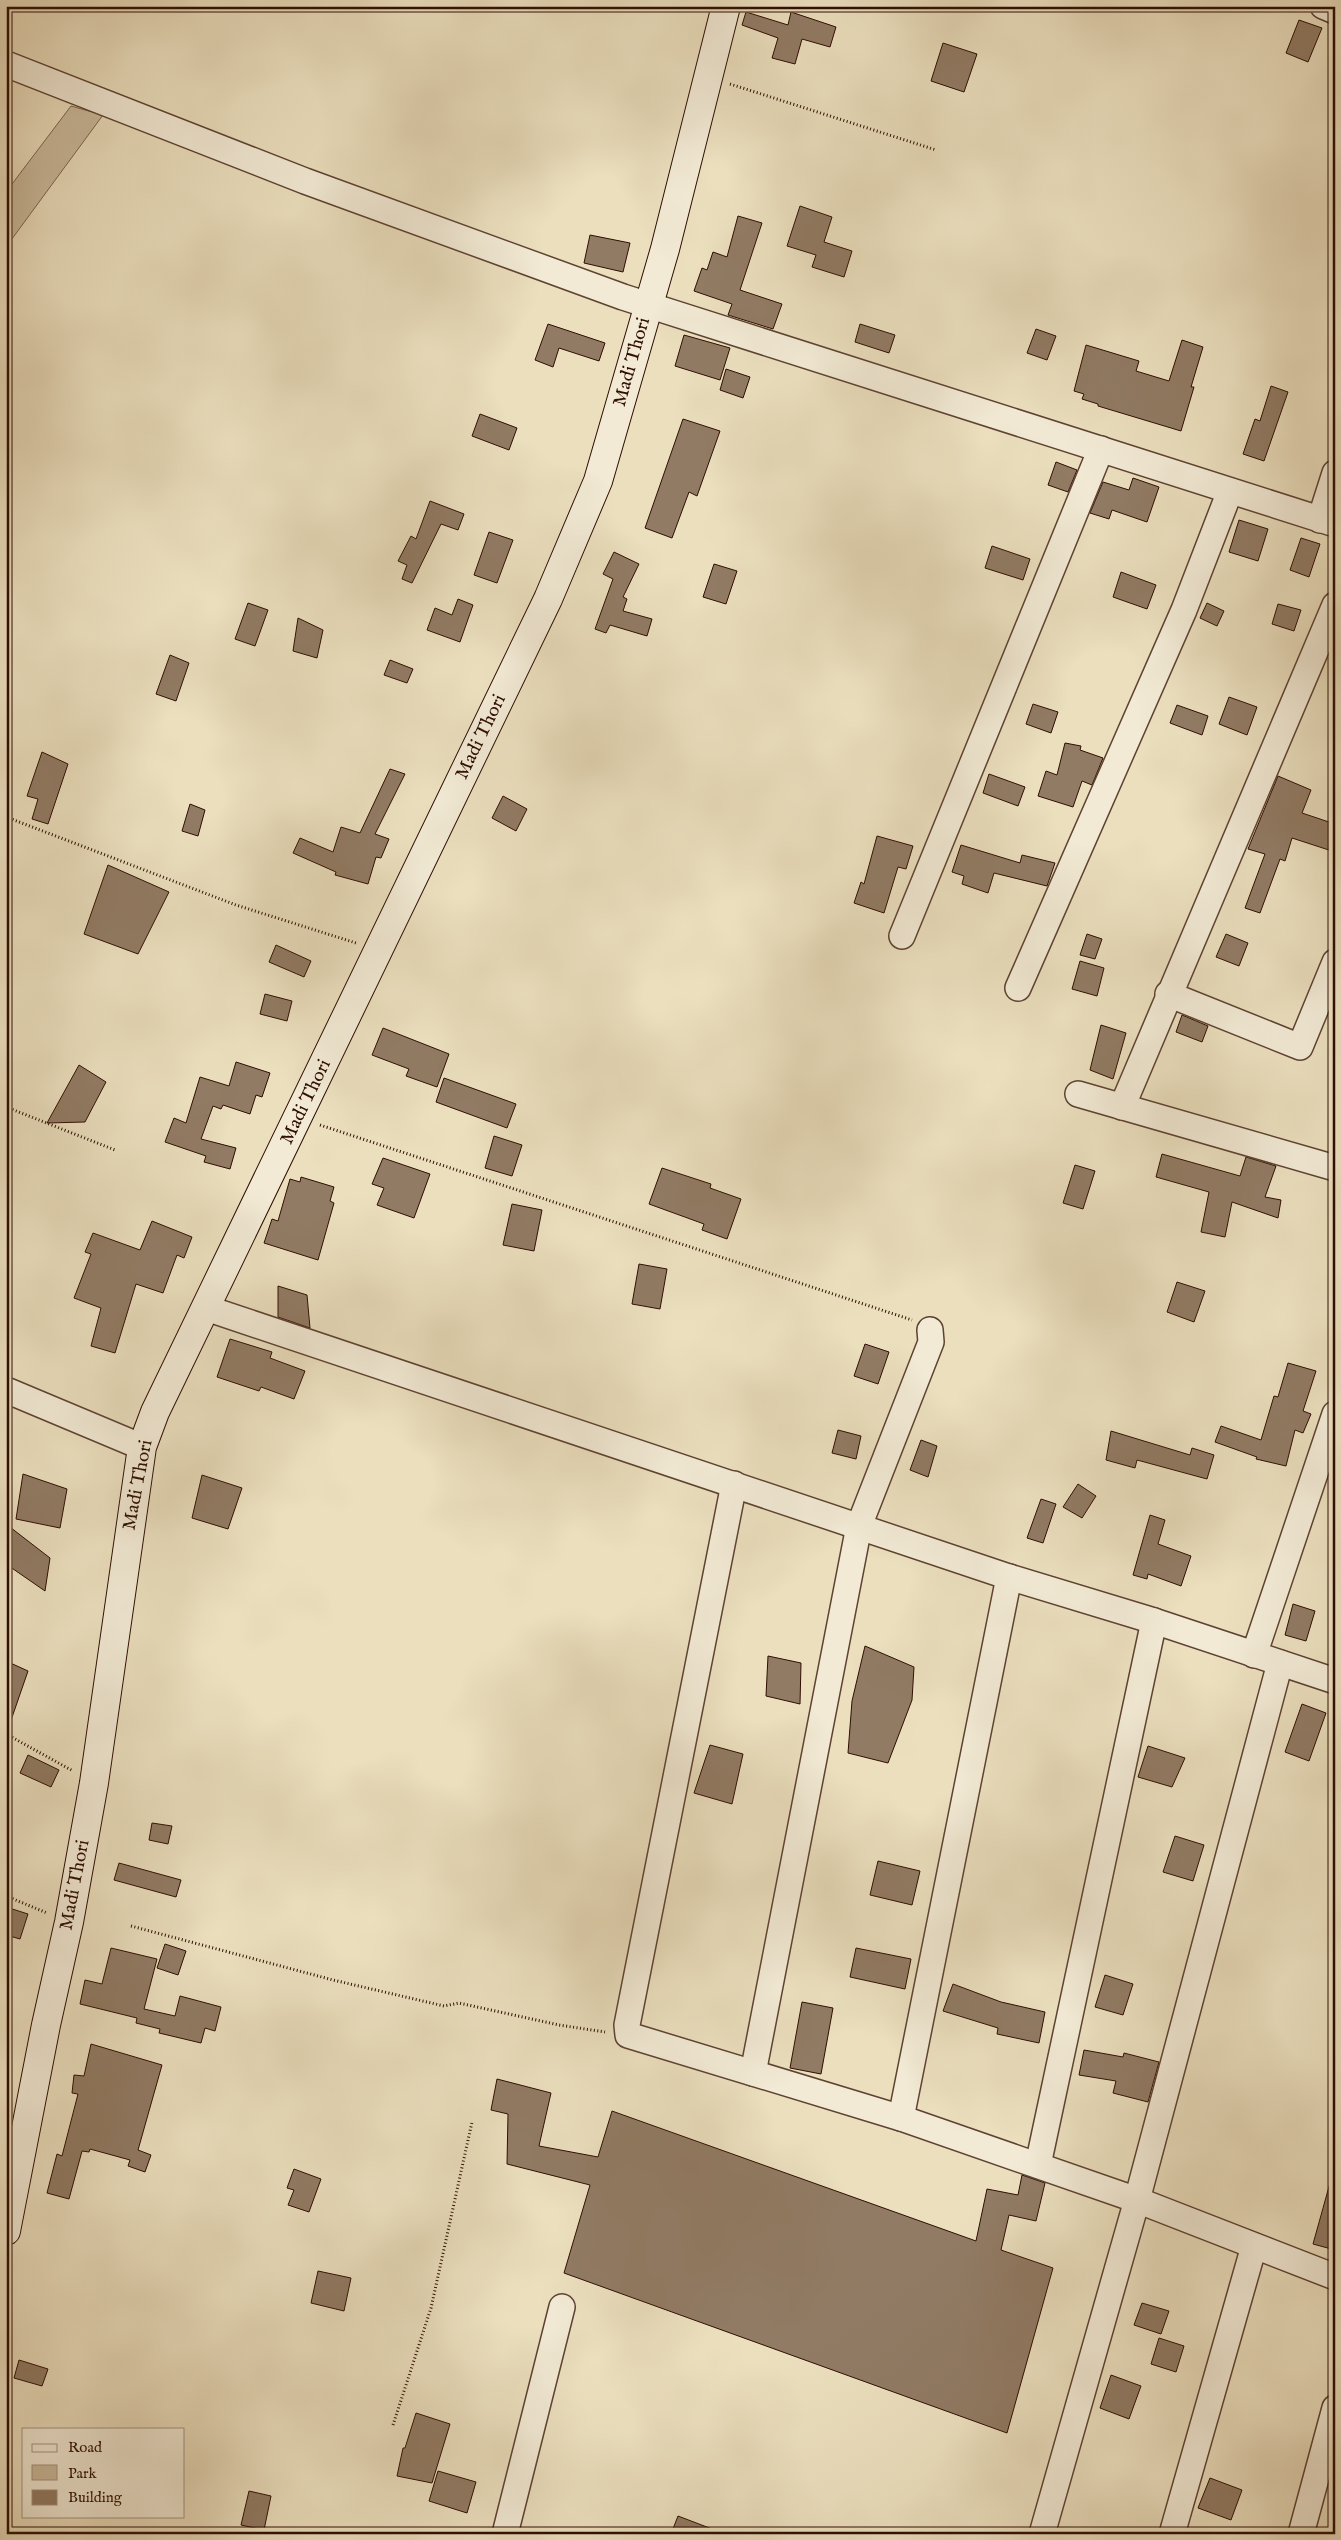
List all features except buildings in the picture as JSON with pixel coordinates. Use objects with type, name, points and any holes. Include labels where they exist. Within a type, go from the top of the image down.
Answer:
[{"type":"main road","name":"Madi Thori","points":[[6,2231],[46,2026],[69,1922],[94,1783],[142,1447],[155,1412],[548,599],[598,481],[649,305],[726,6]]},
{"type":"street","points":[[1323,6],[1335,11]]},
{"type":"street","points":[[6,64],[305,181],[649,305],[1327,522],[1335,473]]},
{"type":"street","points":[[902,936],[1101,450]]},
{"type":"street","points":[[1018,988],[1184,610],[1230,490]]},
{"type":"street","points":[[1122,1107],[1168,994],[1335,604]]},
{"type":"street","points":[[1168,994],[1300,1047],[1335,962]]},
{"type":"street","points":[[1078,1094],[1335,1168]]},
{"type":"street","points":[[206,1308],[1009,1577],[1154,1621],[1335,1681]]},
{"type":"street","points":[[753,2073],[859,1526],[930,1342],[930,1330]]},
{"type":"street","points":[[6,1390],[142,1447]]},
{"type":"street","points":[[1254,1655],[1335,1414]]},
{"type":"street","points":[[734,1484],[627,2025],[628,2035],[901,2118],[1137,2200],[1335,2277]]},
{"type":"street","points":[[901,2118],[1009,1577]]},
{"type":"street","points":[[1038,2165],[1154,1621]]},
{"type":"street","points":[[1042,2534],[1137,2200],[1280,1663]]},
{"type":"street","points":[[1172,2534],[1254,2246]]},
{"type":"street","points":[[505,2534],[562,2307]]},
{"type":"street","points":[[1301,2534],[1335,2408]]},
{"type":"path","points":[[708,77],[936,150]]},
{"type":"path","points":[[6,817],[236,905],[378,950]]},
{"type":"path","points":[[6,1107],[115,1150]]},
{"type":"path","points":[[298,1118],[920,1323],[930,1330]]},
{"type":"path","points":[[6,1734],[94,1783]]},
{"type":"path","points":[[6,1896],[69,1922]]},
{"type":"path","points":[[130,1926],[333,1980],[444,2006],[459,2003],[558,2024],[628,2035]]},
{"type":"path","points":[[393,2424],[431,2308],[472,2122]]},
{"type":"green space","points":[[71,106],[103,115],[6,247],[6,192]]}]
